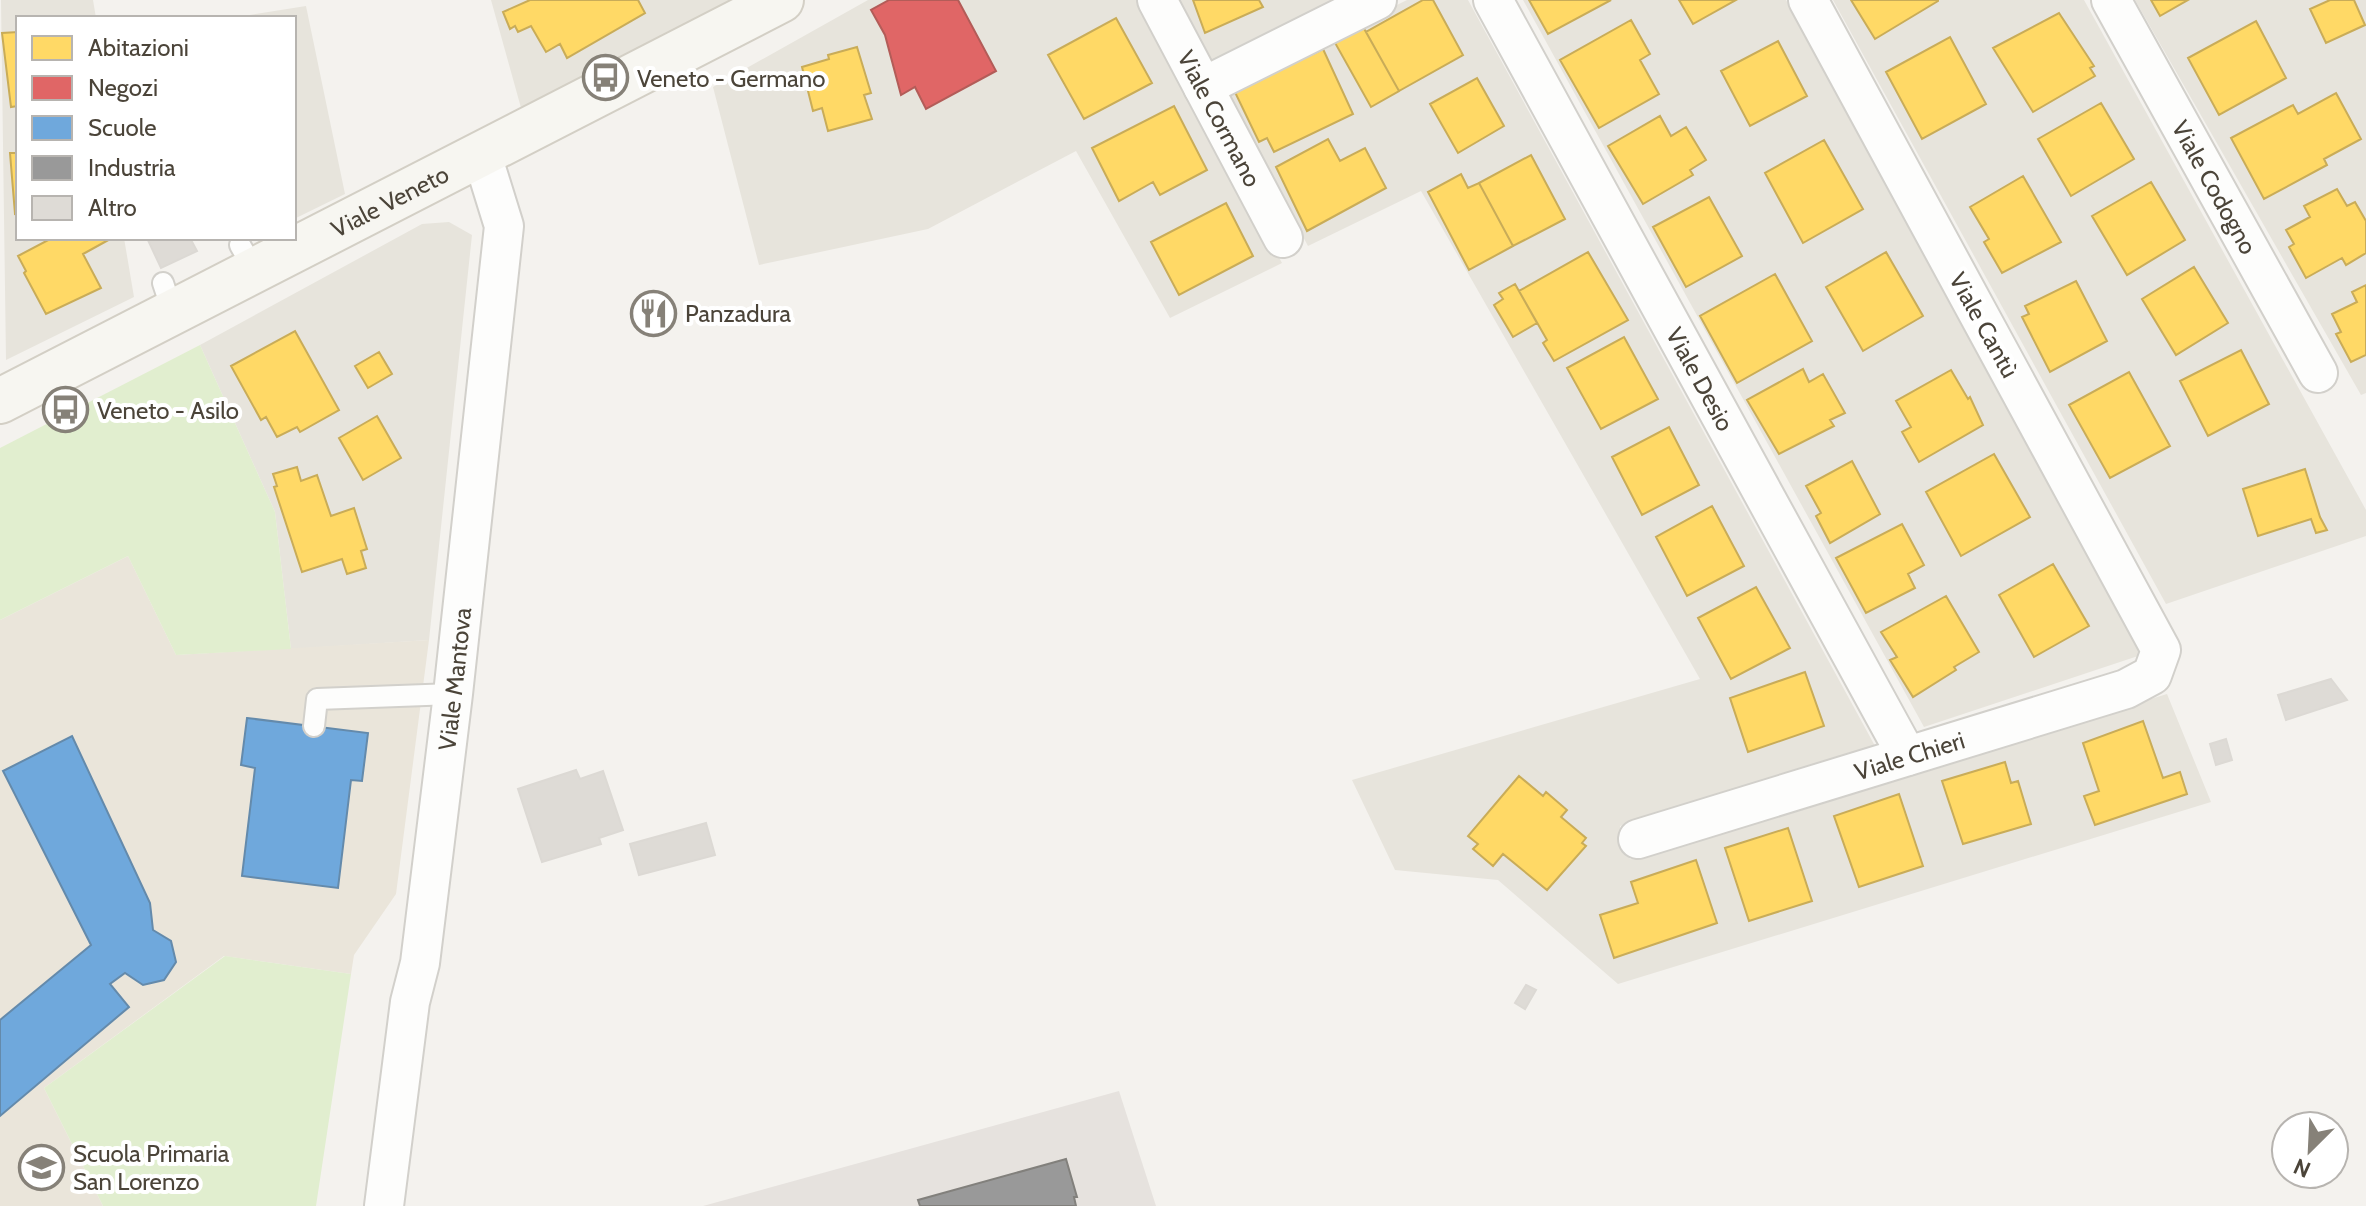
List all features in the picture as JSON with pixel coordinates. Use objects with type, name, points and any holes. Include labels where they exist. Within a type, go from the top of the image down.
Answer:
[{"type":"main road","name":"Viale Veneto","points":[[296,237],[482,155],[781,0]]},
{"type":"main road","name":"Viale Veneto","points":[[0,401],[168,298],[289,240]]},
{"type":"street","name":"Viale Cormano","points":[[1157,0],[1283,238]]},
{"type":"street","points":[[1203,87],[1377,0]]},
{"type":"street","name":"Viale Desio","points":[[1493,0],[1907,756]]},
{"type":"street","name":"Viale Cantù","points":[[1808,0],[2161,650]]},
{"type":"street","name":"Viale Codogno","points":[[2111,0],[2318,373]]},
{"type":"street","name":"Viale Mantova","points":[[384,1206],[410,1002],[420,963],[453,694],[504,226],[482,155]]},
{"type":"street","name":"Viale Chieri","points":[[1638,839],[2126,689],[2152,675],[2161,650]]},
{"type":"lane","points":[[314,726],[317,699],[453,694]]},
{"type":"shaded area","points":[[1,0],[93,0],[96,16],[16,16],[16,240],[124,240],[134,297],[6,360]]},
{"type":"shaded area","points":[[491,0],[742,0],[523,115]]},
{"type":"shaded area","points":[[868,0],[1142,0],[1282,263],[1170,318],[1076,151],[928,229],[759,265],[713,87]]},
{"type":"shaded area","points":[[1171,0],[1348,0],[1208,68]]},
{"type":"shaded area","points":[[1407,0],[1468,0],[1875,746],[1620,826],[1630,859],[2167,694],[2211,802],[1618,984],[1498,880],[1395,870],[1352,780],[1700,679],[1421,191],[1308,246],[1225,90]]},
{"type":"shaded area","points":[[1523,0],[1786,0],[2147,653],[1924,727]]},
{"type":"shaded area","points":[[1833,0],[2084,0],[2366,510],[2366,536],[2166,604]]},
{"type":"shaded area","points":[[2135,0],[2366,0],[2366,393],[2361,395]]},
{"type":"shaded area","points":[[306,6],[345,194],[296,218],[296,16],[243,16]]},
{"type":"shaded area","points":[[449,222],[472,235],[429,640],[291,649],[275,512],[200,345],[422,224]]},
{"type":"shaded area","points":[[128,556],[176,655],[429,640],[396,894],[354,955],[351,974],[224,956],[44,1088],[103,1206],[0,1206],[0,620]]},
{"type":"shaded area","points":[[1119,1091],[1156,1206],[703,1206]]},
{"type":"green space","points":[[200,345],[275,512],[291,649],[176,655],[128,556],[0,620],[0,448]]},
{"type":"green space","points":[[225,956],[351,974],[316,1206],[103,1206],[44,1088]]},
{"type":"building: Abitazioni","points":[[530,0],[638,0],[645,13],[567,58],[560,44],[546,52],[531,26],[518,32],[515,26],[510,29],[503,12]]},
{"type":"building: Abitazioni","points":[[1193,0],[1259,0],[1263,7],[1205,33]]},
{"type":"building: Abitazioni","points":[[1423,0],[1433,0],[1463,55],[1399,91],[1366,32]]},
{"type":"building: Abitazioni","points":[[1529,0],[1611,0],[1548,34]]},
{"type":"building: Abitazioni","points":[[1679,0],[1736,0],[1693,24]]},
{"type":"building: Abitazioni","points":[[1851,0],[1938,0],[1938,1],[1875,39]]},
{"type":"building: Abitazioni","points":[[2151,0],[2188,0],[2160,16]]},
{"type":"building: Abitazioni","points":[[2330,0],[2354,0],[2365,25],[2326,43],[2310,9]]},
{"type":"building: Abitazioni","points":[[2059,13],[2094,66],[2090,68],[2095,76],[2033,112],[1993,48]]},
{"type":"building: Abitazioni","points":[[1116,18],[1152,83],[1084,119],[1048,55]]},
{"type":"building: Abitazioni","points":[[1631,20],[1650,54],[1640,60],[1659,94],[1599,128],[1560,60]]},
{"type":"building: Abitazioni","points":[[2256,21],[2286,78],[2219,115],[2188,58]]},
{"type":"building: Abitazioni","points":[[1362,25],[1399,91],[1371,107],[1334,41]]},
{"type":"building: Abitazioni","points":[[16,32],[16,106],[11,107],[2,33]]},
{"type":"building: Abitazioni","points":[[1950,37],[1986,104],[1922,139],[1886,72]]},
{"type":"building: Abitazioni","points":[[1778,41],[1807,96],[1750,126],[1721,71]]},
{"type":"building: Abitazioni","points":[[857,47],[871,93],[864,95],[872,119],[828,131],[822,108],[813,111],[802,67]]},
{"type":"building: Abitazioni","points":[[1323,49],[1353,114],[1274,152],[1267,138],[1259,142],[1232,86],[1297,56],[1300,60]]},
{"type":"building: Abitazioni","points":[[1477,78],[1504,126],[1458,153],[1430,104]]},
{"type":"building: Abitazioni","points":[[2336,93],[2361,139],[2324,159],[2327,165],[2264,199],[2231,138],[2293,105],[2298,114]]},
{"type":"building: Abitazioni","points":[[2101,103],[2134,159],[2071,196],[2038,139]]},
{"type":"building: Abitazioni","points":[[1174,106],[1207,170],[1160,195],[1153,182],[1119,201],[1092,148]]},
{"type":"building: Abitazioni","points":[[1660,116],[1671,136],[1686,127],[1706,160],[1690,170],[1693,175],[1643,204],[1608,146]]},
{"type":"building: Abitazioni","points":[[1328,139],[1340,161],[1365,148],[1386,188],[1307,231],[1276,167]]},
{"type":"building: Abitazioni","points":[[1824,140],[1863,209],[1803,243],[1765,173]]},
{"type":"building: Abitazioni","points":[[10,153],[16,153],[15,214]]},
{"type":"building: Abitazioni","points":[[1531,155],[1565,219],[1513,246],[1479,183]]},
{"type":"building: Abitazioni","points":[[1461,174],[1468,188],[1479,183],[1513,246],[1469,270],[1428,192]]},
{"type":"building: Abitazioni","points":[[2023,176],[2061,242],[2002,273],[1984,242],[1989,239],[1970,207]]},
{"type":"building: Abitazioni","points":[[2151,182],[2185,240],[2127,275],[2092,216]]},
{"type":"building: Abitazioni","points":[[2337,189],[2347,206],[2355,202],[2366,221],[2366,253],[2346,265],[2342,258],[2306,278],[2289,247],[2294,244],[2286,230],[2310,217],[2304,206]]},
{"type":"building: Abitazioni","points":[[1709,197],[1742,256],[1686,287],[1653,227]]},
{"type":"building: Abitazioni","points":[[1226,203],[1253,256],[1179,295],[1151,242]]},
{"type":"building: Abitazioni","points":[[48,240],[108,240],[83,254],[101,288],[46,314],[18,256]]},
{"type":"building: Abitazioni","points":[[1588,252],[1628,320],[1554,361],[1543,343],[1547,340],[1519,291]]},
{"type":"building: Abitazioni","points":[[1886,252],[1923,316],[1863,351],[1826,287]]},
{"type":"building: Abitazioni","points":[[2194,267],[2228,323],[2176,355],[2142,299]]},
{"type":"building: Abitazioni","points":[[1775,274],[1812,341],[1737,383],[1700,316]]},
{"type":"building: Abitazioni","points":[[2076,281],[2107,341],[2050,372],[2022,317],[2029,314],[2025,306]]},
{"type":"building: Abitazioni","points":[[1515,284],[1537,323],[1513,337],[1494,305],[1503,299],[1499,293]]},
{"type":"building: Abitazioni","points":[[2366,285],[2366,355],[2351,362],[2336,334],[2341,332],[2332,314],[2357,302],[2352,292]]},
{"type":"building: Abitazioni","points":[[295,331],[339,410],[300,432],[297,427],[277,437],[266,417],[261,420],[231,366]]},
{"type":"building: Abitazioni","points":[[1624,337],[1658,399],[1601,429],[1567,368]]},
{"type":"building: Abitazioni","points":[[2241,350],[2269,404],[2208,436],[2180,381]]},
{"type":"building: Abitazioni","points":[[379,352],[392,374],[368,388],[355,366]]},
{"type":"building: Abitazioni","points":[[1803,369],[1809,382],[1823,374],[1845,413],[1830,420],[1834,426],[1779,454],[1747,400]]},
{"type":"building: Abitazioni","points":[[1951,370],[1968,399],[1970,397],[1983,425],[1919,462],[1902,432],[1911,427],[1896,401]]},
{"type":"building: Abitazioni","points":[[2129,372],[2170,446],[2110,478],[2069,405]]},
{"type":"building: Abitazioni","points":[[377,416],[401,458],[363,480],[339,438]]},
{"type":"building: Abitazioni","points":[[1669,427],[1699,485],[1642,515],[1612,457]]},
{"type":"building: Abitazioni","points":[[1994,454],[2030,517],[1961,556],[1926,492]]},
{"type":"building: Abitazioni","points":[[1852,461],[1880,514],[1830,543],[1816,516],[1821,513],[1806,486]]},
{"type":"building: Abitazioni","points":[[297,467],[301,481],[317,475],[331,516],[354,508],[367,549],[361,551],[366,568],[347,574],[342,559],[302,572],[274,487],[277,486],[273,474]]},
{"type":"building: Abitazioni","points":[[2305,469],[2327,530],[2316,533],[2311,519],[2258,536],[2243,489]]},
{"type":"building: Abitazioni","points":[[1712,506],[1744,566],[1687,596],[1656,537]]},
{"type":"building: Abitazioni","points":[[1902,524],[1924,565],[1908,574],[1915,588],[1866,613],[1836,558]]},
{"type":"building: Abitazioni","points":[[2053,564],[2089,626],[2034,657],[1999,595]]},
{"type":"building: Abitazioni","points":[[1756,587],[1790,648],[1731,679],[1698,618]]},
{"type":"building: Abitazioni","points":[[1946,596],[1979,652],[1913,697],[1890,660],[1897,657],[1881,632]]},
{"type":"building: Abitazioni","points":[[1805,672],[1824,726],[1748,752],[1730,698]]},
{"type":"building: Abitazioni","points":[[2143,721],[2163,778],[2180,772],[2187,794],[2095,825],[2084,796],[2099,791],[2083,743]]},
{"type":"building: Abitazioni","points":[[2005,762],[2011,783],[2018,781],[2031,824],[1963,844],[1942,781]]},
{"type":"building: Abitazioni","points":[[1519,776],[1543,796],[1546,792],[1567,810],[1561,817],[1586,838],[1582,843],[1586,846],[1547,890],[1503,854],[1493,866],[1473,849],[1478,844],[1468,836]]},
{"type":"building: Abitazioni","points":[[1899,794],[1923,866],[1859,887],[1834,816]]},
{"type":"building: Abitazioni","points":[[1788,828],[1812,901],[1749,921],[1725,848]]},
{"type":"building: Abitazioni","points":[[1696,860],[1717,923],[1614,958],[1600,915],[1638,903],[1631,882]]},
{"type":"building: Negozi","points":[[889,0],[958,0],[996,71],[926,109],[915,87],[901,95],[885,35],[871,10]]},
{"type":"building: Scuole","points":[[247,718],[368,733],[362,781],[351,780],[338,888],[242,876],[255,768],[241,765]]},
{"type":"building: Scuole","points":[[72,736],[150,903],[153,930],[171,941],[176,962],[164,980],[143,985],[125,973],[110,984],[129,1007],[0,1116],[0,1020],[91,945],[3,771]]},
{"type":"building: Industria","points":[[1066,1159],[1077,1197],[1074,1197],[1076,1206],[920,1206],[918,1200]]},
{"type":"building: Altro","points":[[148,240],[191,240],[197,251],[161,268]]},
{"type":"building: Altro","points":[[2331,679],[2347,700],[2286,720],[2278,695]]},
{"type":"building: Altro","points":[[2226,739],[2232,760],[2216,765],[2210,744]]},
{"type":"building: Altro","points":[[576,770],[580,779],[603,771],[623,830],[599,838],[601,844],[542,862],[518,789]]},
{"type":"building: Altro","points":[[706,823],[715,855],[639,875],[630,844]]},
{"type":"building: Altro","points":[[1526,985],[1536,990],[1525,1009],[1515,1003]]},
{"type":"place","name":"Veneto - Germano","points":[[606,78]]},
{"type":"place","name":"Panzadura","points":[[654,313]]},
{"type":"place","name":"Veneto - Asilo","points":[[66,410]]},
{"type":"place","name":"Scuola Primaria San Lorenzo","points":[[42,1167]]}]
